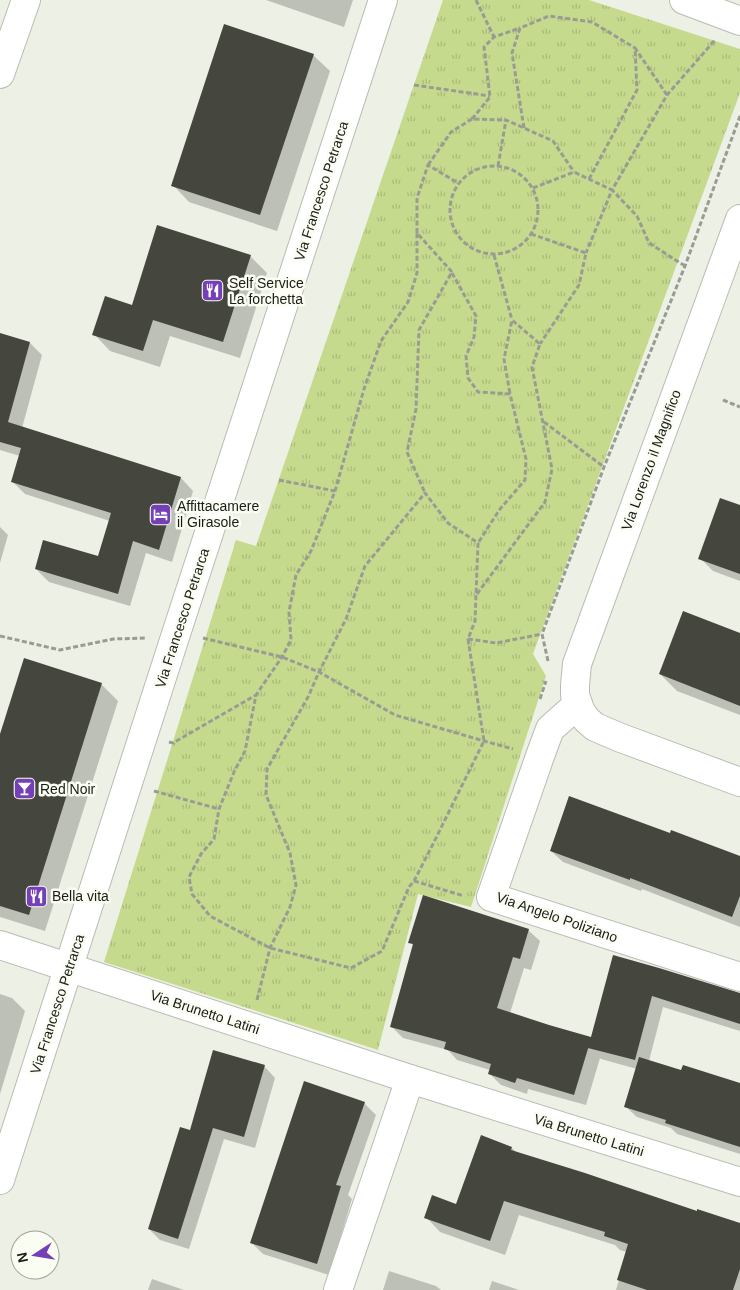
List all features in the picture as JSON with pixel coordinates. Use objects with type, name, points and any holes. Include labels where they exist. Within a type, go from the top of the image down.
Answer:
[{"type":"street","points":[[0,74],[26,0]]},
{"type":"street","name":"Via Francesco Petrarca","points":[[0,1180],[384,0]]},
{"type":"street","points":[[684,0],[729,27]]},
{"type":"street","name":"Via Lorenzo il Magnifico","points":[[578,704],[574,685],[577,664],[740,219]]},
{"type":"street","points":[[578,704],[581,712],[595,727],[740,782]]},
{"type":"street","name":"Via Angelo Poliziano","points":[[578,704],[550,729],[491,897],[740,977]]},
{"type":"street","name":"Via Brunetto Latini","points":[[0,945],[410,1079],[740,1182]]},
{"type":"street","points":[[338,1290],[410,1079]]},
{"type":"path","points":[[476,0],[494,37]]},
{"type":"path","points":[[494,254],[512,320],[504,359],[510,394],[526,458],[525,480],[500,509],[478,543],[475,621],[468,639],[484,742],[409,887],[382,951],[351,968],[270,948],[210,916],[192,894],[189,877],[201,854],[214,839],[219,809],[245,751],[256,695],[282,657],[291,640],[289,612],[296,575],[311,551],[335,491],[364,389],[381,342],[408,302],[417,273],[417,198],[428,165],[451,132],[472,119],[490,96],[484,47],[494,37],[549,16],[592,22],[635,48],[667,95]]},
{"type":"path","points":[[475,596],[545,502],[552,469],[532,367],[540,344],[579,285],[586,253],[612,190],[667,95],[715,40],[729,27]]},
{"type":"path","points":[[520,28],[512,54],[524,128]]},
{"type":"path","points":[[589,179],[637,90],[635,48]]},
{"type":"path","points":[[414,85],[490,96]]},
{"type":"path","points":[[550,668],[542,634],[604,467],[685,266],[740,116]]},
{"type":"path","points":[[472,119],[506,120],[553,141],[574,172],[612,190],[638,216],[649,243],[685,266]]},
{"type":"path","points":[[498,166],[506,120]]},
{"type":"path","points":[[428,165],[458,183]]},
{"type":"path","points":[[498,166],[512,169],[524,177],[532,188],[537,200],[538,212],[531,234],[521,245],[509,252],[494,254],[480,252],[468,246],[458,236],[451,223],[449,209],[452,195],[458,183],[469,173],[483,167],[498,166]]},
{"type":"path","points":[[532,188],[574,172]]},
{"type":"path","points":[[417,233],[452,272],[476,316],[474,337],[466,356],[468,378],[478,392],[510,394]]},
{"type":"path","points":[[531,234],[586,253]]},
{"type":"path","points":[[452,272],[418,330],[416,409],[407,452],[425,493],[448,523],[478,543]]},
{"type":"path","points":[[512,320],[540,344]]},
{"type":"path","points":[[723,400],[740,407]]},
{"type":"path","points":[[543,422],[604,467]]},
{"type":"path","points":[[279,480],[335,491]]},
{"type":"path","points":[[251,1028],[270,948],[290,906],[296,885],[290,853],[266,795],[267,769],[308,697],[346,619],[365,566],[425,493]]},
{"type":"path","points":[[468,639],[496,643],[542,634]]},
{"type":"path","points":[[0,636],[60,650],[112,640],[205,638],[282,657],[319,672],[395,716],[522,751]]},
{"type":"path","points":[[538,705],[547,677]]},
{"type":"path","points":[[144,734],[173,743],[256,695]]},
{"type":"path","points":[[128,784],[219,809]]},
{"type":"path","points":[[414,880],[473,899],[491,897]]},
{"type":"green space","points":[[443,0],[589,0],[740,49],[740,93],[533,654],[546,676],[471,907],[418,894],[378,1050],[104,962],[236,540],[256,546]]},
{"type":"building","points":[[224,24],[314,54],[260,215],[171,186]]},
{"type":"building","points":[[157,225],[251,255],[223,342],[153,320],[143,351],[92,335],[105,296],[132,305]]},
{"type":"building","points":[[0,333],[30,342],[8,422],[181,477],[159,550],[133,541],[118,594],[35,569],[43,540],[98,556],[111,513],[11,482],[21,448],[0,442]]},
{"type":"building","points":[[720,498],[740,505],[740,574],[698,559]]},
{"type":"building","points":[[683,611],[740,633],[740,706],[659,674]]},
{"type":"building","points":[[24,658],[102,683],[29,915],[0,906],[0,734]]},
{"type":"building","points":[[569,796],[670,833],[671,830],[740,856],[740,896],[732,917],[630,878],[630,880],[550,851]]},
{"type":"building","points":[[423,895],[529,929],[520,959],[513,957],[497,1008],[591,1037],[613,955],[740,993],[740,1024],[652,996],[635,1060],[588,1048],[574,1095],[517,1078],[515,1083],[488,1074],[491,1064],[444,1049],[446,1042],[390,1027],[413,944],[408,943]]},
{"type":"building","points":[[213,1050],[265,1065],[244,1137],[213,1128],[178,1239],[148,1229],[180,1127],[190,1130]]},
{"type":"building","points":[[639,1057],[681,1070],[683,1065],[740,1083],[740,1147],[665,1123],[666,1120],[624,1107]]},
{"type":"building","points":[[304,1081],[365,1102],[336,1185],[341,1186],[317,1264],[250,1243]]},
{"type":"building","points":[[481,1135],[512,1147],[511,1150],[697,1211],[697,1209],[740,1223],[740,1269],[733,1290],[647,1290],[617,1280],[628,1244],[604,1236],[605,1232],[504,1201],[490,1241],[424,1218],[432,1195],[456,1204]]},
{"type":"place","name":"Self Service La forchetta","points":[[213,291]]},
{"type":"place","name":"Affittacamere il Girasole","points":[[161,514]]},
{"type":"place","name":"Red Noir","points":[[24,789]]},
{"type":"place","name":"Bella vita","points":[[36,896]]}]
